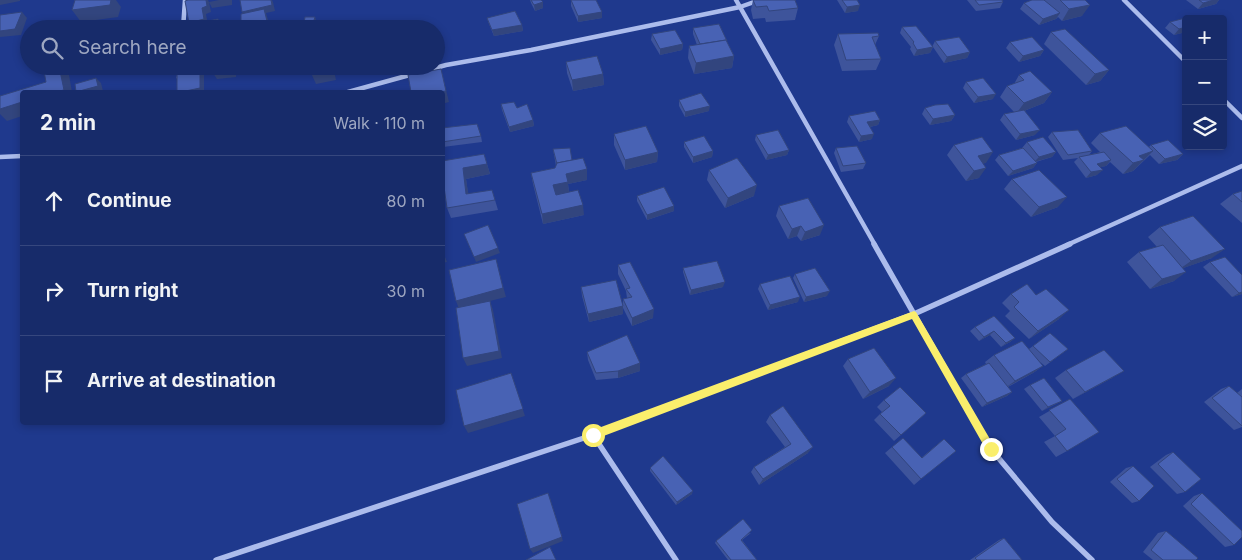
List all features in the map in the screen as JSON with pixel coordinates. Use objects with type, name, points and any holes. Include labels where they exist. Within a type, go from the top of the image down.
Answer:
[{"type":"street","points":[[184,20],[185,0]]},
{"type":"street","points":[[736,0],[991,449],[1052,522],[1092,560]]},
{"type":"street","points":[[445,65],[531,50],[740,7],[760,0]]},
{"type":"street","points":[[1124,0],[1184,60]]},
{"type":"street","points":[[178,84],[179,75]]},
{"type":"street","points":[[355,90],[410,75]]},
{"type":"street","points":[[1227,103],[1242,118]]},
{"type":"street","points":[[0,157],[20,156]]},
{"type":"street","points":[[216,560],[593,435],[914,314],[1242,166]]},
{"type":"street","points":[[593,435],[676,560]]},
{"type":"building","points":[[75,0],[111,0],[110,5],[72,10]]},
{"type":"building","points":[[206,0],[207,6],[202,8],[204,19],[188,20],[185,1]]},
{"type":"building","points":[[240,0],[271,0],[272,5],[242,12]]},
{"type":"building","points":[[531,0],[541,0],[543,2],[534,5]]},
{"type":"building","points":[[571,0],[596,0],[602,12],[578,16]]},
{"type":"building","points":[[753,0],[795,0],[798,8],[769,11],[767,6],[756,7]]},
{"type":"building","points":[[842,0],[857,0],[860,5],[847,7]]},
{"type":"building","points":[[975,0],[1002,0],[1003,2],[979,5]]},
{"type":"building","points":[[1032,0],[1044,0],[1060,13],[1043,19],[1024,3]]},
{"type":"building","points":[[1060,0],[1085,0],[1090,5],[1069,9]]},
{"type":"building","points":[[1199,0],[1214,0],[1203,3]]},
{"type":"building","points":[[264,9],[267,20],[241,20],[241,14]]},
{"type":"building","points":[[515,11],[522,25],[492,30],[487,18]]},
{"type":"building","points":[[22,12],[15,29],[0,31],[0,15]]},
{"type":"building","points":[[305,17],[315,17],[314,20],[304,20]]},
{"type":"building","points":[[1182,19],[1182,28],[1179,29],[1170,22]]},
{"type":"building","points":[[719,24],[727,41],[700,44],[693,28]]},
{"type":"building","points":[[916,26],[933,47],[917,50],[914,42],[902,27]]},
{"type":"building","points":[[1065,29],[1109,70],[1095,74],[1051,32]]},
{"type":"building","points":[[675,30],[683,44],[660,49],[652,34]]},
{"type":"building","points":[[878,33],[879,36],[872,37],[881,59],[846,60],[838,34]]},
{"type":"building","points":[[959,37],[970,52],[947,57],[935,41]]},
{"type":"building","points":[[1032,37],[1044,50],[1023,56],[1010,42]]},
{"type":"building","points":[[726,40],[734,56],[696,63],[689,46]]},
{"type":"building","points":[[597,56],[603,74],[572,80],[566,62]]},
{"type":"building","points":[[1030,71],[1052,92],[1024,103],[1007,86],[1024,80],[1019,75]]},
{"type":"building","points":[[45,75],[61,75],[64,90],[20,90],[20,103],[0,109],[0,96],[46,82]]},
{"type":"building","points":[[177,75],[200,75],[200,88],[177,90]]},
{"type":"building","points":[[408,75],[442,75],[446,91],[445,90],[411,90]]},
{"type":"building","points":[[96,78],[98,86],[76,90],[75,84]]},
{"type":"building","points":[[983,78],[996,94],[978,97],[966,82]]},
{"type":"building","points":[[701,93],[710,106],[685,112],[679,100]]},
{"type":"building","points":[[514,102],[517,108],[527,104],[533,120],[509,127],[501,104]]},
{"type":"building","points":[[948,104],[955,115],[933,119],[925,108],[935,105]]},
{"type":"building","points":[[1024,110],[1040,130],[1020,134],[1004,114]]},
{"type":"building","points":[[875,111],[880,120],[867,122],[874,134],[861,136],[849,116]]},
{"type":"building","points":[[477,124],[481,136],[445,142],[445,128]]},
{"type":"building","points":[[646,126],[658,152],[625,160],[614,134]]},
{"type":"building","points":[[1126,126],[1153,151],[1139,156],[1144,160],[1133,163],[1100,133]]},
{"type":"building","points":[[778,130],[789,150],[768,155],[756,135]]},
{"type":"building","points":[[1078,130],[1092,151],[1068,155],[1052,132]]},
{"type":"building","points":[[704,136],[713,151],[693,157],[684,142]]},
{"type":"building","points":[[982,137],[993,152],[978,156],[986,168],[974,171],[954,145]]},
{"type":"building","points":[[1043,137],[1056,152],[1039,157],[1027,142]]},
{"type":"building","points":[[1168,140],[1183,154],[1165,159],[1151,145]]},
{"type":"building","points":[[857,146],[866,163],[843,166],[836,148]]},
{"type":"building","points":[[570,148],[572,160],[557,164],[553,149]]},
{"type":"building","points":[[1023,148],[1037,163],[1013,171],[999,155]]},
{"type":"building","points":[[1104,152],[1111,160],[1097,164],[1103,170],[1091,172],[1079,157]]},
{"type":"building","points":[[484,154],[487,164],[463,168],[466,194],[492,190],[495,200],[447,208],[445,160]]},
{"type":"building","points":[[583,158],[587,169],[566,174],[568,182],[553,185],[556,195],[578,190],[583,205],[542,214],[531,173],[555,168],[557,163]]},
{"type":"building","points":[[737,158],[757,185],[728,198],[709,170]]},
{"type":"building","points":[[1039,170],[1067,197],[1039,207],[1012,179]]},
{"type":"building","points":[[664,187],[674,206],[647,215],[637,196]]},
{"type":"building","points":[[1242,191],[1242,202],[1233,194]]},
{"type":"building","points":[[808,198],[824,225],[805,232],[801,226],[792,229],[779,206]]},
{"type":"building","points":[[1193,216],[1225,249],[1191,261],[1160,227]]},
{"type":"building","points":[[488,225],[498,248],[474,257],[464,234]]},
{"type":"building","points":[[1163,245],[1186,272],[1162,279],[1139,252]]},
{"type":"building","points":[[1225,257],[1242,275],[1242,292],[1239,293],[1210,262]]},
{"type":"building","points":[[496,259],[503,288],[456,301],[449,270]]},
{"type":"building","points":[[717,261],[725,282],[691,290],[683,268]]},
{"type":"building","points":[[630,262],[654,309],[632,318],[623,299],[632,297],[626,289],[630,288],[618,265]]},
{"type":"building","points":[[815,268],[830,291],[806,297],[795,274]]},
{"type":"building","points":[[790,276],[800,297],[770,305],[760,284]]},
{"type":"building","points":[[616,280],[623,306],[588,314],[581,287]]},
{"type":"building","points":[[1027,284],[1036,295],[1046,289],[1069,310],[1038,331],[1014,307],[1019,302],[1011,294]]},
{"type":"building","points":[[490,301],[499,351],[463,358],[456,308]]},
{"type":"building","points":[[994,316],[1015,338],[1006,343],[994,331],[984,337],[975,327]]},
{"type":"building","points":[[1050,333],[1068,349],[1050,362],[1033,346]]},
{"type":"building","points":[[627,335],[640,363],[618,371],[596,373],[587,352]]},
{"type":"building","points":[[1022,341],[1043,366],[1015,381],[994,355]]},
{"type":"building","points":[[874,348],[896,378],[870,392],[848,359]]},
{"type":"building","points":[[1104,350],[1124,371],[1085,392],[1066,370]]},
{"type":"building","points":[[989,363],[1012,392],[987,403],[966,374]]},
{"type":"building","points":[[511,373],[523,409],[464,426],[456,390]]},
{"type":"building","points":[[1044,378],[1062,401],[1048,407],[1030,385]]},
{"type":"building","points":[[1229,386],[1242,397],[1242,426],[1212,398]]},
{"type":"building","points":[[900,387],[926,413],[901,435],[880,414],[890,406],[884,400]]},
{"type":"building","points":[[1070,399],[1099,432],[1067,451],[1055,436],[1066,429],[1049,410]]},
{"type":"building","points":[[783,406],[813,447],[763,479],[754,467],[791,444],[770,415]]},
{"type":"building","points":[[903,438],[922,458],[944,439],[956,451],[921,479],[892,447]]},
{"type":"building","points":[[1173,452],[1201,479],[1185,492],[1158,464]]},
{"type":"building","points":[[663,456],[693,491],[677,502],[650,468]]},
{"type":"building","points":[[1133,466],[1154,486],[1139,501],[1117,479]]},
{"type":"building","points":[[548,493],[562,537],[530,549],[517,504]]},
{"type":"building","points":[[1202,493],[1242,531],[1242,537],[1234,545],[1191,504]]},
{"type":"building","points":[[743,519],[752,530],[741,540],[757,560],[731,560],[716,541]]},
{"type":"building","points":[[1166,531],[1198,558],[1196,560],[1163,560],[1151,550]]},
{"type":"building","points":[[1004,538],[1022,560],[977,560],[975,558]]},
{"type":"building","points":[[550,547],[556,560],[526,560]]},
{"type":"route","points":[[593,435],[914,314],[991,449]]}]
